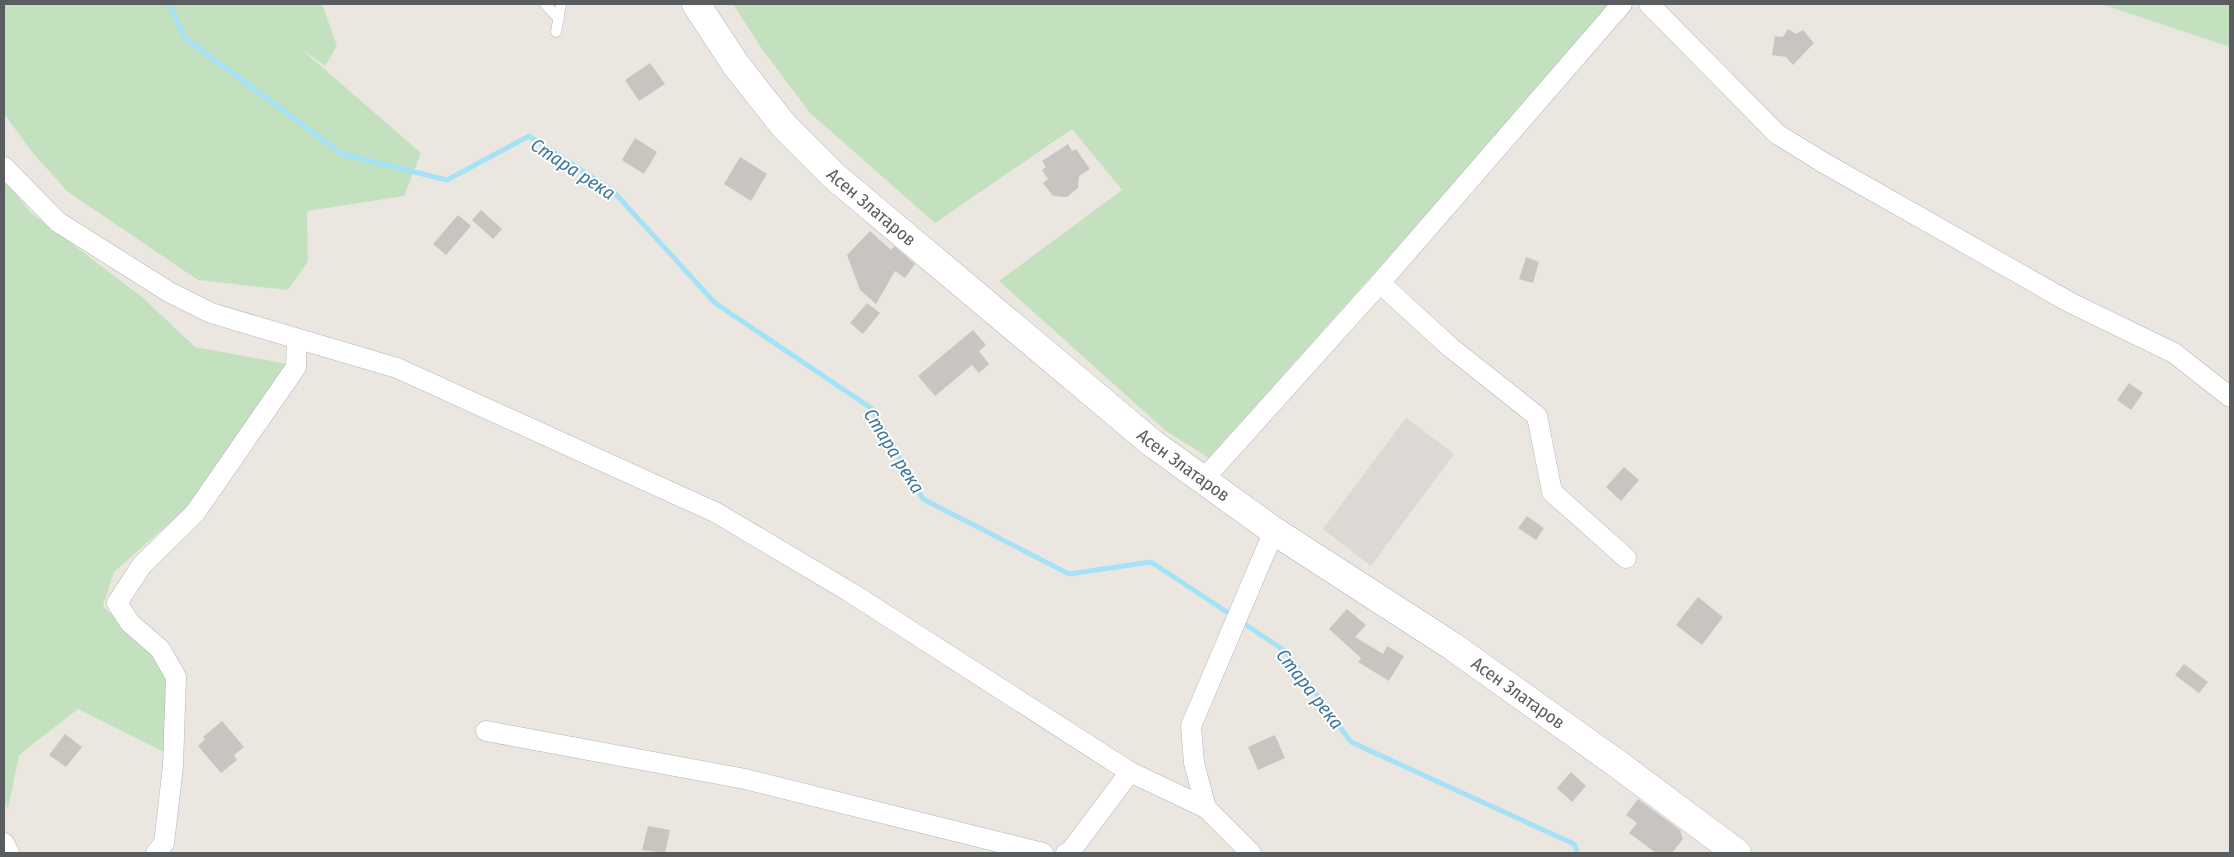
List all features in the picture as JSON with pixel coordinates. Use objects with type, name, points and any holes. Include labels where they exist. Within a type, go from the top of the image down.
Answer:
[{"type":"street","name":"Асен Златаров","points":[[696,4],[736,65],[784,126],[834,176],[1152,443],[1274,531],[1452,646],[1619,765],[1737,853]]},
{"type":"street","points":[[1203,480],[1380,283],[1622,4]]},
{"type":"street","points":[[1649,4],[1777,134],[1824,163],[2071,303],[2174,353],[2230,397]]},
{"type":"street","points":[[4,167],[58,222],[169,292],[211,313],[397,368],[715,512],[850,592],[1130,772],[1206,808],[1251,853]]},
{"type":"street","points":[[1380,283],[1450,347],[1537,416],[1552,492],[1626,558]]},
{"type":"street","points":[[156,853],[164,843],[173,766],[176,677],[160,649],[130,623],[117,603],[142,565],[195,513],[296,366],[298,338]]},
{"type":"street","points":[[1206,808],[1194,764],[1191,726],[1225,641],[1274,531]]},
{"type":"street","points":[[486,731],[745,780],[1043,853]]},
{"type":"street","points":[[1066,853],[1070,852],[1130,772]]},
{"type":"street","points":[[4,843],[9,853]]},
{"type":"lane","points":[[545,4],[560,19]]},
{"type":"lane","points":[[556,32],[560,19],[558,8],[561,4]]},
{"type":"shaded area","points":[[1406,418],[1454,454],[1371,566],[1323,529]]},
{"type":"green space","points":[[4,4],[322,4],[337,46],[325,66],[300,48],[421,153],[404,196],[307,211],[308,261],[288,290],[198,280],[68,192],[32,152],[4,114]]},
{"type":"green space","points":[[733,4],[1614,4],[1209,458],[1166,431],[999,281],[1122,190],[1072,129],[935,223],[810,113],[762,49]]},
{"type":"green space","points":[[2101,4],[2230,4],[2230,47]]},
{"type":"green space","points":[[4,179],[30,212],[142,297],[195,347],[288,364],[194,501],[114,572],[103,606],[174,677],[170,755],[78,709],[19,755],[8,809],[4,802]]},
{"type":"building","points":[[1788,29],[1796,34],[1803,30],[1814,43],[1793,65],[1786,57],[1772,55],[1775,36],[1783,37]]},
{"type":"building","points":[[650,63],[665,84],[639,101],[625,80]]},
{"type":"building","points":[[635,138],[657,152],[644,174],[622,160]]},
{"type":"building","points":[[1068,144],[1072,151],[1076,149],[1090,169],[1079,176],[1078,188],[1067,197],[1053,196],[1043,183],[1048,179],[1042,170],[1046,167],[1042,161]]},
{"type":"building","points":[[740,157],[767,174],[751,201],[724,184]]},
{"type":"building","points":[[481,210],[502,229],[493,239],[472,220]]},
{"type":"building","points":[[458,215],[471,226],[446,255],[433,244]]},
{"type":"building","points":[[870,231],[891,250],[894,246],[915,264],[905,278],[895,271],[876,304],[860,290],[847,255]]},
{"type":"building","points":[[1526,257],[1539,262],[1533,283],[1519,279]]},
{"type":"building","points":[[867,303],[880,313],[863,334],[850,323]]},
{"type":"building","points":[[973,330],[986,345],[979,351],[989,364],[979,373],[972,365],[935,396],[918,376]]},
{"type":"building","points":[[2129,383],[2143,393],[2131,410],[2117,400]]},
{"type":"building","points":[[1624,467],[1639,480],[1621,501],[1606,487]]},
{"type":"building","points":[[1527,516],[1544,528],[1536,540],[1518,528]]},
{"type":"building","points":[[1698,597],[1723,617],[1702,645],[1676,625]]},
{"type":"building","points":[[1347,609],[1366,625],[1355,637],[1383,654],[1387,646],[1404,656],[1389,681],[1358,662],[1361,658],[1329,629]]},
{"type":"building","points":[[2184,664],[2208,682],[2199,693],[2175,675]]},
{"type":"building","points":[[222,721],[244,747],[234,755],[237,760],[221,773],[198,746],[205,739],[203,737]]},
{"type":"building","points":[[65,734],[82,747],[66,767],[49,755]]},
{"type":"building","points":[[1275,735],[1285,758],[1258,770],[1248,747]]},
{"type":"building","points":[[1571,772],[1586,786],[1572,802],[1557,788]]},
{"type":"building","points":[[1638,799],[1680,830],[1683,839],[1672,853],[1656,853],[1629,833],[1637,823],[1626,815]]},
{"type":"building","points":[[648,826],[670,830],[665,853],[642,850]]},
{"type":"waterway","name":"Стара река","points":[[169,4],[185,38],[342,154],[447,180],[529,136],[613,191],[715,303],[871,408],[923,499],[1069,574],[1151,562],[1233,616]]},
{"type":"waterway","name":"Стара река","points":[[1240,621],[1285,651],[1351,742],[1574,844],[1578,853]]}]
